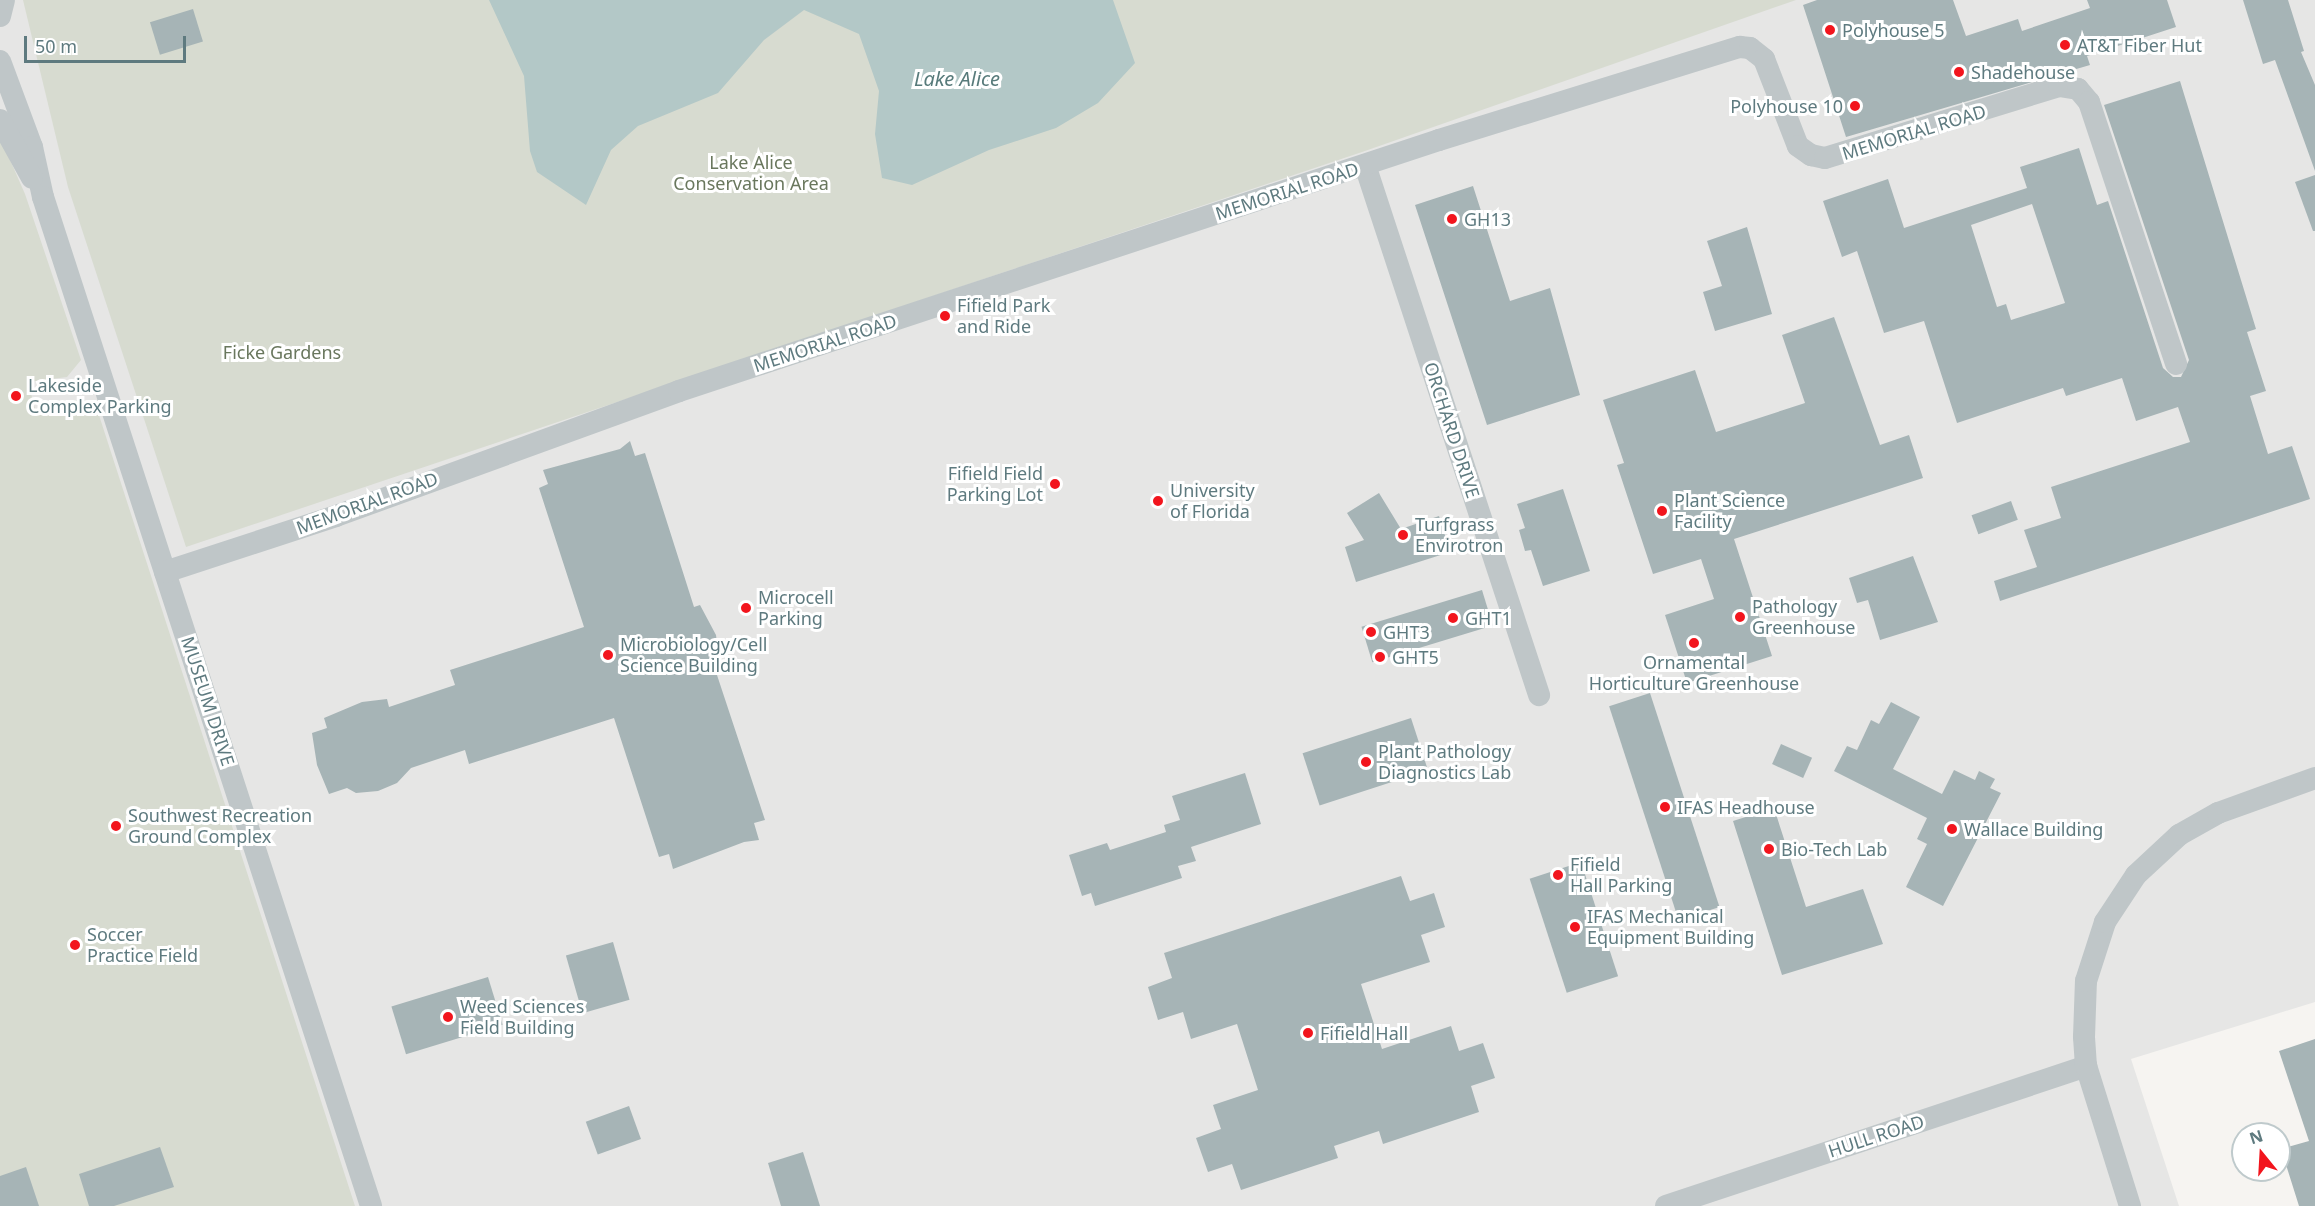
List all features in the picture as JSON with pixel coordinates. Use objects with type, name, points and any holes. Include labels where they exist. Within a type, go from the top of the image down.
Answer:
[{"type":"street","points":[[0,16],[4,0]]},
{"type":"street","name":"MEMORIAL ROAD","points":[[165,572],[336,516],[679,391],[1365,165],[1740,47],[1750,48],[1764,59],[1798,146],[1811,156],[1825,158],[2059,86],[2074,87],[2089,102],[2176,363]]},
{"type":"street","name":"MUSEUM DRIVE","points":[[0,61],[32,147],[44,197],[371,1206]]},
{"type":"street","name":"MUSEUM DRIVE","points":[[0,120],[44,197]]},
{"type":"street","name":"ORCHARD DRIVE","points":[[1365,165],[1539,695]]},
{"type":"street","points":[[2130,1206],[2086,1066],[2085,994],[2095,948],[2109,914],[2136,875],[2163,848],[2199,822],[2315,778]]},
{"type":"street","name":"HULL ROAD","points":[[1666,1206],[2086,1066]]},
{"type":"shaded area","name":"University of Florida","points":[[0,0],[2315,0],[2315,1002],[2131,1059],[2179,1206],[0,1206]]},
{"type":"green space","name":"Lake Alice Conservation Area","points":[[23,0],[1796,0],[1365,151],[186,547],[68,187]]},
{"type":"green space","name":"Southwest Recreation Ground Complex","points":[[0,137],[25,194],[81,360],[67,377],[28,382],[35,409],[73,400],[89,402],[97,409],[355,1206],[0,1206]]},
{"type":"water","name":"Lake Alice","points":[[489,0],[1113,0],[1135,63],[1098,103],[1056,128],[989,150],[912,185],[882,178],[875,134],[879,91],[859,34],[804,10],[764,40],[718,93],[638,126],[611,150],[586,205],[537,172],[530,151],[524,76]]},
{"type":"building","points":[[1817,0],[1953,0],[1966,36],[2018,19],[2022,31],[2090,8],[2087,0],[2167,0],[2176,27],[2087,56],[2090,65],[1846,137],[1803,5]]},
{"type":"building","points":[[2243,0],[2288,0],[2304,51],[2301,52],[2315,85],[2315,171],[2275,60],[2263,64]]},
{"type":"building","points":[[193,9],[203,42],[160,55],[150,22]]},
{"type":"building","points":[[2180,81],[2256,329],[2247,332],[2266,391],[2250,396],[2268,454],[2292,446],[2310,499],[2000,601],[1994,581],[2037,567],[2024,530],[2061,518],[2051,487],[2190,442],[2178,407],[2136,421],[2122,378],[2066,396],[2063,388],[1957,423],[1924,321],[1884,333],[1857,251],[1842,257],[1823,201],[1888,179],[1904,228],[2027,188],[2020,167],[2079,148],[2097,205],[2108,201],[2163,368],[2173,377],[2181,377],[2189,360],[2104,105]],"holes":[[[2032,204],[2065,303],[2011,320],[2006,304],[1997,307],[1971,225]]]},
{"type":"building","points":[[2315,175],[2315,231],[2313,231],[2295,182]]},
{"type":"building","points":[[1473,186],[1510,301],[1550,288],[1580,395],[1487,425],[1415,205]]},
{"type":"building","points":[[1747,227],[1772,314],[1715,331],[1703,292],[1722,286],[1707,241]]},
{"type":"building","points":[[1834,317],[1880,445],[1909,435],[1923,478],[1734,539],[1772,656],[1687,683],[1665,615],[1714,599],[1701,559],[1653,574],[1617,465],[1624,463],[1603,400],[1695,370],[1716,432],[1805,403],[1782,335]]},
{"type":"building","name":"Microbiology/Cell Science Building","points":[[630,441],[635,456],[645,453],[694,607],[700,605],[716,635],[720,667],[715,669],[765,820],[754,823],[759,840],[744,842],[673,869],[669,854],[659,857],[614,718],[469,764],[465,750],[411,768],[397,783],[378,791],[356,793],[347,788],[329,794],[317,765],[312,733],[327,728],[324,718],[362,702],[387,699],[389,707],[455,685],[450,670],[584,627],[539,488],[548,484],[543,470],[620,449]]},
{"type":"building","points":[[1563,489],[1590,571],[1543,586],[1531,550],[1525,551],[1519,530],[1525,528],[1517,504]]},
{"type":"building","name":"Turfgrass Envirotron","points":[[1379,493],[1401,529],[1439,516],[1450,552],[1356,582],[1345,547],[1364,540],[1347,513]]},
{"type":"building","points":[[2011,501],[2018,520],[1978,534],[1972,515]]},
{"type":"building","points":[[1913,556],[1938,622],[1880,640],[1868,600],[1857,603],[1849,578]]},
{"type":"building","points":[[1482,590],[1493,625],[1372,662],[1362,627]]},
{"type":"building","name":"IFAS Headhouse","points":[[1650,693],[1720,907],[1679,920],[1609,706]]},
{"type":"building","name":"Wallace Building","points":[[1891,702],[1920,717],[1893,769],[1942,794],[1954,770],[1975,780],[1979,771],[1995,779],[1990,788],[2001,793],[1943,906],[1906,887],[1927,844],[1917,839],[1927,818],[1834,771],[1847,746],[1857,750],[1871,720],[1879,724]]},
{"type":"building","name":"Plant Pathology Diagnostics Lab","points":[[1411,718],[1428,770],[1320,806],[1303,753]]},
{"type":"building","points":[[1781,744],[1812,758],[1803,778],[1772,764]]},
{"type":"building","points":[[1245,773],[1261,824],[1191,847],[1196,861],[1178,866],[1182,878],[1095,906],[1091,893],[1082,896],[1069,855],[1107,843],[1110,850],[1166,832],[1164,825],[1180,820],[1172,796]]},
{"type":"building","points":[[1774,808],[1806,907],[1863,889],[1883,944],[1782,975],[1733,821]]},
{"type":"building","name":"IFAS Mechanical Equipment Building","points":[[1581,862],[1618,976],[1567,993],[1530,879]]},
{"type":"building","name":"Fifield Hall","points":[[1401,876],[1410,901],[1434,893],[1445,927],[1421,935],[1430,962],[1361,984],[1382,1049],[1451,1026],[1459,1051],[1483,1043],[1495,1078],[1471,1086],[1479,1112],[1383,1144],[1379,1131],[1334,1146],[1338,1158],[1241,1190],[1232,1164],[1208,1172],[1196,1138],[1221,1129],[1213,1105],[1258,1090],[1237,1024],[1191,1039],[1183,1012],[1158,1020],[1148,987],[1172,978],[1164,953]]},
{"type":"building","points":[[613,942],[630,1000],[582,1013],[566,956]]},
{"type":"building","name":"Weed Sciences Field Building","points":[[488,977],[503,1025],[406,1054],[391,1007]]},
{"type":"building","points":[[2315,1039],[2315,1206],[2299,1206],[2291,1181],[2291,1146],[2309,1141],[2279,1051]]},
{"type":"building","points":[[629,1106],[641,1139],[598,1155],[586,1122]]},
{"type":"building","points":[[160,1147],[174,1187],[114,1206],[89,1206],[79,1174]]},
{"type":"building","points":[[803,1152],[820,1206],[781,1206],[768,1163]]},
{"type":"building","points":[[26,1167],[39,1206],[0,1206],[0,1176]]},
{"type":"place","name":"Polyhouse 5","points":[[1830,30]]},
{"type":"place","name":"AT&T Fiber Hut","points":[[2065,45]]},
{"type":"place","name":"Shadehouse","points":[[1959,72]]},
{"type":"place","name":"Polyhouse 10","points":[[1855,106]]},
{"type":"place","name":"GH13","points":[[1452,219]]},
{"type":"place","name":"Fifield Park and Ride","points":[[945,316]]},
{"type":"place","name":"Lakeside Complex Parking","points":[[16,396]]},
{"type":"place","name":"Fifield Field Parking Lot","points":[[1055,484]]},
{"type":"place","name":"University of Florida","points":[[1158,501]]},
{"type":"place","name":"Plant Science Facility","points":[[1662,511]]},
{"type":"place","name":"Turfgrass Envirotron","points":[[1403,535]]},
{"type":"place","name":"Microcell Parking","points":[[746,608]]},
{"type":"place","name":"Pathology Greenhouse","points":[[1740,617]]},
{"type":"place","name":"GHT1","points":[[1453,618]]},
{"type":"place","name":"GHT3","points":[[1371,632]]},
{"type":"place","name":"Ornamental Horticulture Greenhouse","points":[[1694,643]]},
{"type":"place","name":"Microbiology/Cell Science Building","points":[[608,655]]},
{"type":"place","name":"GHT5","points":[[1380,657]]},
{"type":"place","name":"Plant Pathology Diagnostics Lab","points":[[1366,762]]},
{"type":"place","name":"IFAS Headhouse","points":[[1665,807]]},
{"type":"place","name":"Southwest Recreation Ground Complex","points":[[116,826]]},
{"type":"place","name":"Wallace Building","points":[[1952,829]]},
{"type":"place","name":"Bio-Tech Lab","points":[[1769,849]]},
{"type":"place","name":"Fifield Hall Parking","points":[[1558,875]]},
{"type":"place","name":"IFAS Mechanical Equipment Building","points":[[1575,927]]},
{"type":"place","name":"Soccer Practice Field","points":[[75,945]]},
{"type":"place","name":"Weed Sciences Field Building","points":[[448,1017]]},
{"type":"place","name":"Fifield Hall","points":[[1308,1033]]},
{"type":"park label","name":"Ficke Gardens","points":[[282,352]]}]
